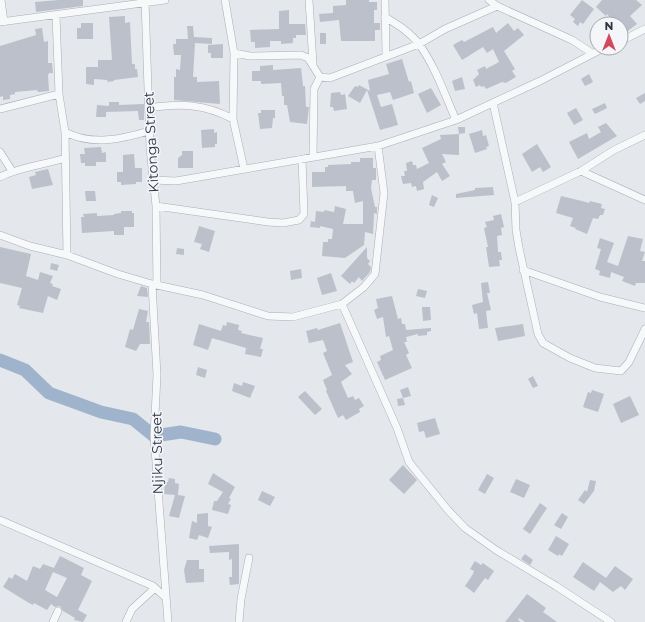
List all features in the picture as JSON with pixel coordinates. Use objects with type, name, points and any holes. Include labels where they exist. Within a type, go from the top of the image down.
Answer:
[{"type":"street","points":[[1,0],[2,22],[145,1],[165,0]]},
{"type":"street","points":[[225,0],[234,53],[233,119],[244,169]]},
{"type":"street","points":[[309,0],[313,66]]},
{"type":"street","points":[[385,0],[386,55]]},
{"type":"street","points":[[489,0],[497,6],[572,40],[589,51]]},
{"type":"street","name":"Kitonga Street","points":[[145,1],[149,131],[152,180],[156,206],[155,284]]},
{"type":"street","points":[[320,77],[330,78],[374,62],[386,55],[418,44],[445,29],[497,6]]},
{"type":"street","points":[[56,15],[59,94],[65,132],[68,255]]},
{"type":"street","points":[[385,17],[403,28],[418,44],[428,58],[456,120]]},
{"type":"street","points":[[629,37],[645,30]]},
{"type":"street","points":[[234,53],[250,56],[301,55],[308,58],[320,77]]},
{"type":"street","points":[[152,180],[176,181],[378,146],[456,120],[540,81],[589,55]]},
{"type":"street","points":[[313,157],[314,89],[320,77]]},
{"type":"street","points":[[0,109],[59,94]]},
{"type":"street","points":[[493,103],[515,202],[516,230],[523,270],[538,334],[543,343],[570,358],[595,368],[621,371],[629,362],[645,329]]},
{"type":"street","points":[[149,108],[198,106],[217,110],[233,119]]},
{"type":"street","points":[[65,132],[76,138],[85,140],[106,140],[129,137],[149,131]]},
{"type":"street","points":[[515,202],[581,171],[614,150],[645,136]]},
{"type":"street","points":[[0,235],[30,246],[68,255],[118,274],[203,295],[268,316],[293,318],[342,304],[370,280],[376,267],[384,193],[378,146]]},
{"type":"street","points":[[0,152],[12,171]]},
{"type":"street","points":[[0,177],[12,171],[65,158]]},
{"type":"street","points":[[156,206],[268,222],[283,223],[299,220],[304,214],[302,159]]},
{"type":"street","points":[[581,171],[645,200]]},
{"type":"street","points":[[523,270],[600,297],[645,308]]},
{"type":"street","name":"Njiku Street","points":[[155,284],[157,375],[154,436],[168,622]]},
{"type":"street","points":[[342,304],[397,428],[409,462],[447,508],[465,528],[496,550],[556,586],[611,622]]},
{"type":"street","points":[[0,520],[155,588],[165,597]]},
{"type":"street","points":[[239,622],[241,599],[249,558]]},
{"type":"street","points":[[126,622],[132,609],[155,588]]},
{"type":"street","points":[[53,622],[58,611]]},
{"type":"building","points":[[83,0],[83,6],[36,12],[35,2]]},
{"type":"building","points":[[346,0],[369,0],[369,2],[377,2],[377,10],[374,10],[374,23],[380,23],[380,30],[375,30],[375,41],[341,41],[339,20],[320,22],[319,14],[333,13],[333,6],[346,5]]},
{"type":"building","points":[[582,0],[594,9],[583,24],[580,22],[578,26],[573,22],[575,19],[570,15]]},
{"type":"building","points":[[602,0],[636,0],[642,5],[630,16],[637,24],[629,30],[629,16],[609,16],[607,14],[606,16],[596,7]]},
{"type":"building","points":[[289,10],[289,24],[305,24],[306,35],[296,35],[296,38],[293,38],[293,43],[281,44],[281,41],[270,41],[270,47],[255,48],[255,42],[251,42],[250,30],[279,29],[279,11]]},
{"type":"building","points":[[125,16],[125,23],[130,22],[132,64],[135,64],[138,77],[108,82],[107,80],[94,79],[94,85],[86,84],[86,67],[98,67],[98,60],[112,60],[109,17]]},
{"type":"building","points":[[81,23],[93,23],[93,39],[77,39],[77,28],[81,28]]},
{"type":"building","points":[[508,23],[514,31],[518,28],[524,35],[504,51],[515,69],[512,71],[516,77],[506,83],[502,82],[486,89],[484,86],[481,87],[480,85],[476,87],[473,80],[479,74],[477,70],[485,66],[486,69],[499,62],[493,49],[487,53],[483,47],[462,60],[453,45],[462,40],[464,42],[493,27],[496,33]]},
{"type":"building","points":[[187,26],[193,26],[194,37],[212,38],[212,44],[195,43],[193,77],[197,77],[197,82],[219,81],[220,104],[174,100],[174,77],[176,77],[176,69],[180,70],[181,55],[174,55],[173,44],[176,44],[176,39],[188,39]]},
{"type":"building","points":[[42,28],[44,42],[48,41],[48,63],[52,63],[53,73],[49,73],[48,75],[49,91],[38,92],[37,90],[15,92],[15,94],[10,95],[10,99],[3,100],[3,96],[0,97],[0,46],[36,35],[35,29]]},
{"type":"building","points":[[320,33],[326,33],[326,44],[320,44]]},
{"type":"building","points":[[223,44],[223,58],[211,58],[211,53],[208,53],[208,45]]},
{"type":"building","points":[[402,59],[414,93],[393,100],[390,92],[377,95],[381,107],[392,104],[398,125],[380,130],[367,90],[360,103],[348,96],[355,86],[358,87],[359,85],[370,91],[368,80],[389,74],[386,64]]},
{"type":"building","points":[[273,65],[273,70],[301,68],[303,86],[305,86],[306,107],[309,107],[307,124],[290,122],[287,105],[284,105],[284,96],[282,96],[281,83],[261,84],[261,81],[252,81],[252,71],[260,71],[260,66]]},
{"type":"building","points":[[589,74],[593,82],[585,86],[581,79]]},
{"type":"building","points":[[462,77],[465,89],[455,91],[452,81]]},
{"type":"building","points":[[431,88],[441,105],[427,113],[418,94]]},
{"type":"building","points":[[340,92],[341,95],[345,94],[347,109],[334,111],[333,107],[330,107],[331,93]]},
{"type":"building","points":[[645,93],[645,101],[640,104],[636,98]]},
{"type":"building","points":[[109,102],[119,102],[119,105],[144,104],[144,120],[139,120],[138,111],[106,112],[106,117],[96,117],[97,105],[109,106]]},
{"type":"building","points":[[605,103],[607,108],[595,114],[592,109]]},
{"type":"building","points":[[576,108],[583,120],[574,125],[567,113]]},
{"type":"building","points":[[261,110],[275,110],[275,118],[273,118],[272,128],[260,129],[258,113],[261,113]]},
{"type":"building","points":[[606,123],[617,136],[578,159],[569,142],[587,133],[589,139],[601,132],[598,127]]},
{"type":"building","points":[[458,127],[465,127],[465,133],[459,134]]},
{"type":"building","points":[[214,129],[214,133],[217,132],[217,144],[215,144],[215,147],[202,148],[201,130]]},
{"type":"building","points":[[482,130],[483,136],[486,135],[489,146],[486,147],[487,149],[475,153],[469,134]]},
{"type":"building","points":[[459,134],[459,155],[442,154],[446,162],[442,164],[450,176],[442,181],[437,172],[423,182],[424,189],[417,191],[416,186],[412,187],[411,183],[403,184],[401,176],[405,176],[404,171],[407,171],[406,163],[412,161],[413,165],[416,165],[417,169],[429,163],[422,148],[441,139],[440,135]]},
{"type":"building","points":[[537,144],[551,167],[543,172],[540,167],[532,172],[522,154]]},
{"type":"building","points":[[101,147],[102,153],[106,152],[106,162],[96,162],[96,166],[85,166],[85,163],[81,163],[80,154],[85,154],[84,148]]},
{"type":"building","points":[[182,151],[193,151],[193,168],[178,168],[178,158],[182,155]]},
{"type":"building","points":[[134,154],[135,168],[142,168],[142,182],[121,185],[121,182],[117,182],[117,172],[123,172],[123,155]]},
{"type":"building","points":[[360,158],[373,158],[373,168],[376,168],[376,180],[372,180],[371,188],[375,207],[377,207],[377,214],[374,213],[373,234],[365,232],[364,245],[345,258],[322,256],[323,242],[328,242],[328,239],[332,239],[333,229],[320,226],[320,228],[310,227],[311,221],[315,222],[316,211],[324,212],[324,210],[334,212],[335,206],[346,209],[343,224],[363,224],[363,201],[355,203],[353,191],[346,191],[346,186],[312,187],[312,172],[325,172],[325,167],[328,167],[328,165],[360,162]]},
{"type":"building","points":[[48,169],[53,185],[32,189],[29,177],[36,175],[35,172]]},
{"type":"building","points":[[493,187],[494,195],[456,198],[456,194],[475,190],[475,188]]},
{"type":"building","points":[[85,191],[95,191],[96,201],[86,201]]},
{"type":"building","points":[[432,195],[438,198],[434,207],[429,205]]},
{"type":"building","points":[[561,196],[589,203],[590,201],[602,204],[601,208],[605,209],[603,215],[600,215],[598,219],[593,218],[587,234],[575,229],[576,228],[570,226],[573,218],[556,213]]},
{"type":"building","points":[[121,211],[132,211],[132,213],[134,213],[134,227],[124,227],[124,235],[114,235],[114,231],[82,233],[81,217],[84,217],[83,214],[97,213],[97,216],[114,215],[121,213]]},
{"type":"building","points":[[501,214],[504,227],[501,228],[502,235],[497,236],[498,252],[501,252],[502,260],[499,260],[500,266],[489,267],[486,247],[488,247],[484,228],[487,227],[485,222],[494,220],[493,216]]},
{"type":"building","points":[[199,226],[215,231],[209,252],[200,249],[202,244],[194,242]]},
{"type":"building","points":[[628,236],[643,239],[640,251],[645,252],[642,261],[645,261],[645,283],[636,283],[635,286],[622,281],[624,277],[611,272],[610,278],[599,275],[600,271],[595,269],[601,249],[597,248],[600,238],[614,243],[607,262],[618,266]]},
{"type":"building","points":[[0,247],[31,254],[26,276],[38,280],[40,272],[53,276],[50,283],[53,284],[52,286],[61,289],[57,300],[48,296],[43,313],[19,308],[20,306],[17,305],[22,288],[0,283]]},
{"type":"building","points":[[367,247],[367,258],[370,261],[368,264],[371,267],[370,272],[362,281],[359,277],[354,283],[352,281],[350,284],[341,276]]},
{"type":"building","points":[[177,248],[184,249],[184,255],[176,254]]},
{"type":"building","points":[[51,263],[59,265],[57,271],[50,269]]},
{"type":"building","points":[[301,269],[302,278],[291,280],[290,271]]},
{"type":"building","points":[[331,273],[337,291],[322,295],[317,278]]},
{"type":"building","points":[[488,282],[490,293],[487,293],[491,310],[486,311],[488,328],[479,329],[477,313],[474,314],[472,305],[483,302],[481,283]]},
{"type":"building","points":[[141,286],[147,288],[148,297],[137,296]]},
{"type":"building","points":[[418,289],[427,291],[425,298],[416,296]]},
{"type":"building","points":[[392,296],[398,319],[401,318],[402,324],[405,324],[406,330],[431,328],[431,331],[427,332],[427,335],[418,336],[418,334],[406,337],[407,342],[404,342],[409,353],[406,355],[412,368],[385,380],[377,362],[381,360],[380,356],[393,350],[389,336],[386,337],[383,317],[377,319],[374,310],[378,308],[376,299]]},
{"type":"building","points":[[422,307],[430,307],[431,320],[423,321]]},
{"type":"building","points":[[139,309],[148,311],[146,322],[149,322],[150,344],[140,344],[136,351],[125,347],[130,329],[133,330]]},
{"type":"building","points":[[227,322],[239,325],[238,330],[242,331],[241,333],[263,338],[260,349],[263,349],[261,357],[245,354],[246,348],[212,338],[208,350],[193,345],[199,324],[221,331],[223,325],[226,326]]},
{"type":"building","points":[[340,323],[353,362],[345,365],[352,374],[341,382],[348,398],[353,396],[355,400],[359,398],[364,406],[359,409],[360,412],[346,420],[343,415],[338,418],[326,391],[327,390],[323,380],[332,375],[323,353],[327,351],[323,340],[309,343],[306,331],[317,328],[318,330]]},
{"type":"building","points":[[523,324],[525,336],[498,341],[495,328]]},
{"type":"building","points":[[198,367],[207,370],[205,378],[196,375]]},
{"type":"building","points":[[533,376],[538,386],[533,388],[528,379]]},
{"type":"building","points":[[243,382],[255,386],[250,398],[232,391],[234,383],[242,386]]},
{"type":"building","points":[[408,387],[411,396],[403,398],[400,390]]},
{"type":"building","points":[[592,390],[604,394],[598,412],[583,407],[588,392],[591,393]]},
{"type":"building","points":[[305,391],[322,409],[315,415],[298,397]]},
{"type":"building","points":[[630,396],[639,415],[621,423],[613,404]]},
{"type":"building","points":[[403,398],[405,405],[398,406],[397,399]]},
{"type":"building","points":[[435,418],[440,434],[426,438],[424,431],[419,432],[417,423]]},
{"type":"building","points":[[403,465],[417,480],[404,494],[389,480]]},
{"type":"building","points":[[213,473],[235,487],[229,498],[231,499],[228,504],[231,505],[228,514],[212,510],[214,501],[217,501],[223,492],[208,484]]},
{"type":"building","points":[[487,474],[494,478],[485,494],[478,490]]},
{"type":"building","points":[[169,478],[175,479],[175,483],[179,484],[178,495],[185,496],[179,518],[169,516],[175,495],[164,494],[165,482],[168,482]]},
{"type":"building","points":[[516,479],[530,485],[524,498],[510,492]]},
{"type":"building","points":[[590,480],[596,481],[594,491],[584,504],[578,500],[585,490],[587,492]]},
{"type":"building","points":[[262,491],[275,497],[270,506],[258,500]]},
{"type":"building","points":[[540,503],[547,508],[530,534],[523,529]]},
{"type":"building","points":[[208,513],[208,526],[212,527],[208,538],[199,535],[197,540],[189,538],[192,521],[197,523],[197,514]]},
{"type":"building","points":[[562,513],[568,517],[561,529],[554,525]]},
{"type":"building","points":[[556,536],[569,544],[562,556],[559,554],[558,556],[548,550]]},
{"type":"building","points":[[239,544],[239,584],[230,585],[229,577],[232,577],[232,559],[229,560],[229,552],[210,553],[209,546]]},
{"type":"building","points":[[525,554],[533,560],[530,565],[521,559]]},
{"type":"building","points":[[60,556],[84,568],[81,575],[92,581],[78,610],[87,615],[83,622],[74,620],[75,618],[63,611],[60,606],[55,607],[51,604],[47,610],[34,603],[33,605],[29,603],[3,587],[9,577],[12,579],[15,574],[27,581],[33,566],[40,569],[43,564],[54,568]],"holes":[[[53,572],[67,578],[57,597],[45,590]]]},
{"type":"building","points":[[187,560],[199,560],[199,569],[204,569],[204,582],[186,583],[184,570]]},
{"type":"building","points":[[475,561],[481,565],[483,563],[494,571],[488,580],[485,578],[474,593],[465,586],[473,574],[474,571],[470,569]]},
{"type":"building","points":[[583,562],[606,578],[615,566],[633,579],[625,590],[621,586],[613,592],[600,582],[594,591],[573,577]]},
{"type":"building","points":[[527,594],[546,608],[543,612],[557,622],[525,622],[519,618],[518,620],[521,622],[505,622]]},
{"type":"waterway","points":[[0,360],[25,370],[49,393],[101,412],[133,419],[154,436],[181,432],[215,439]]}]
